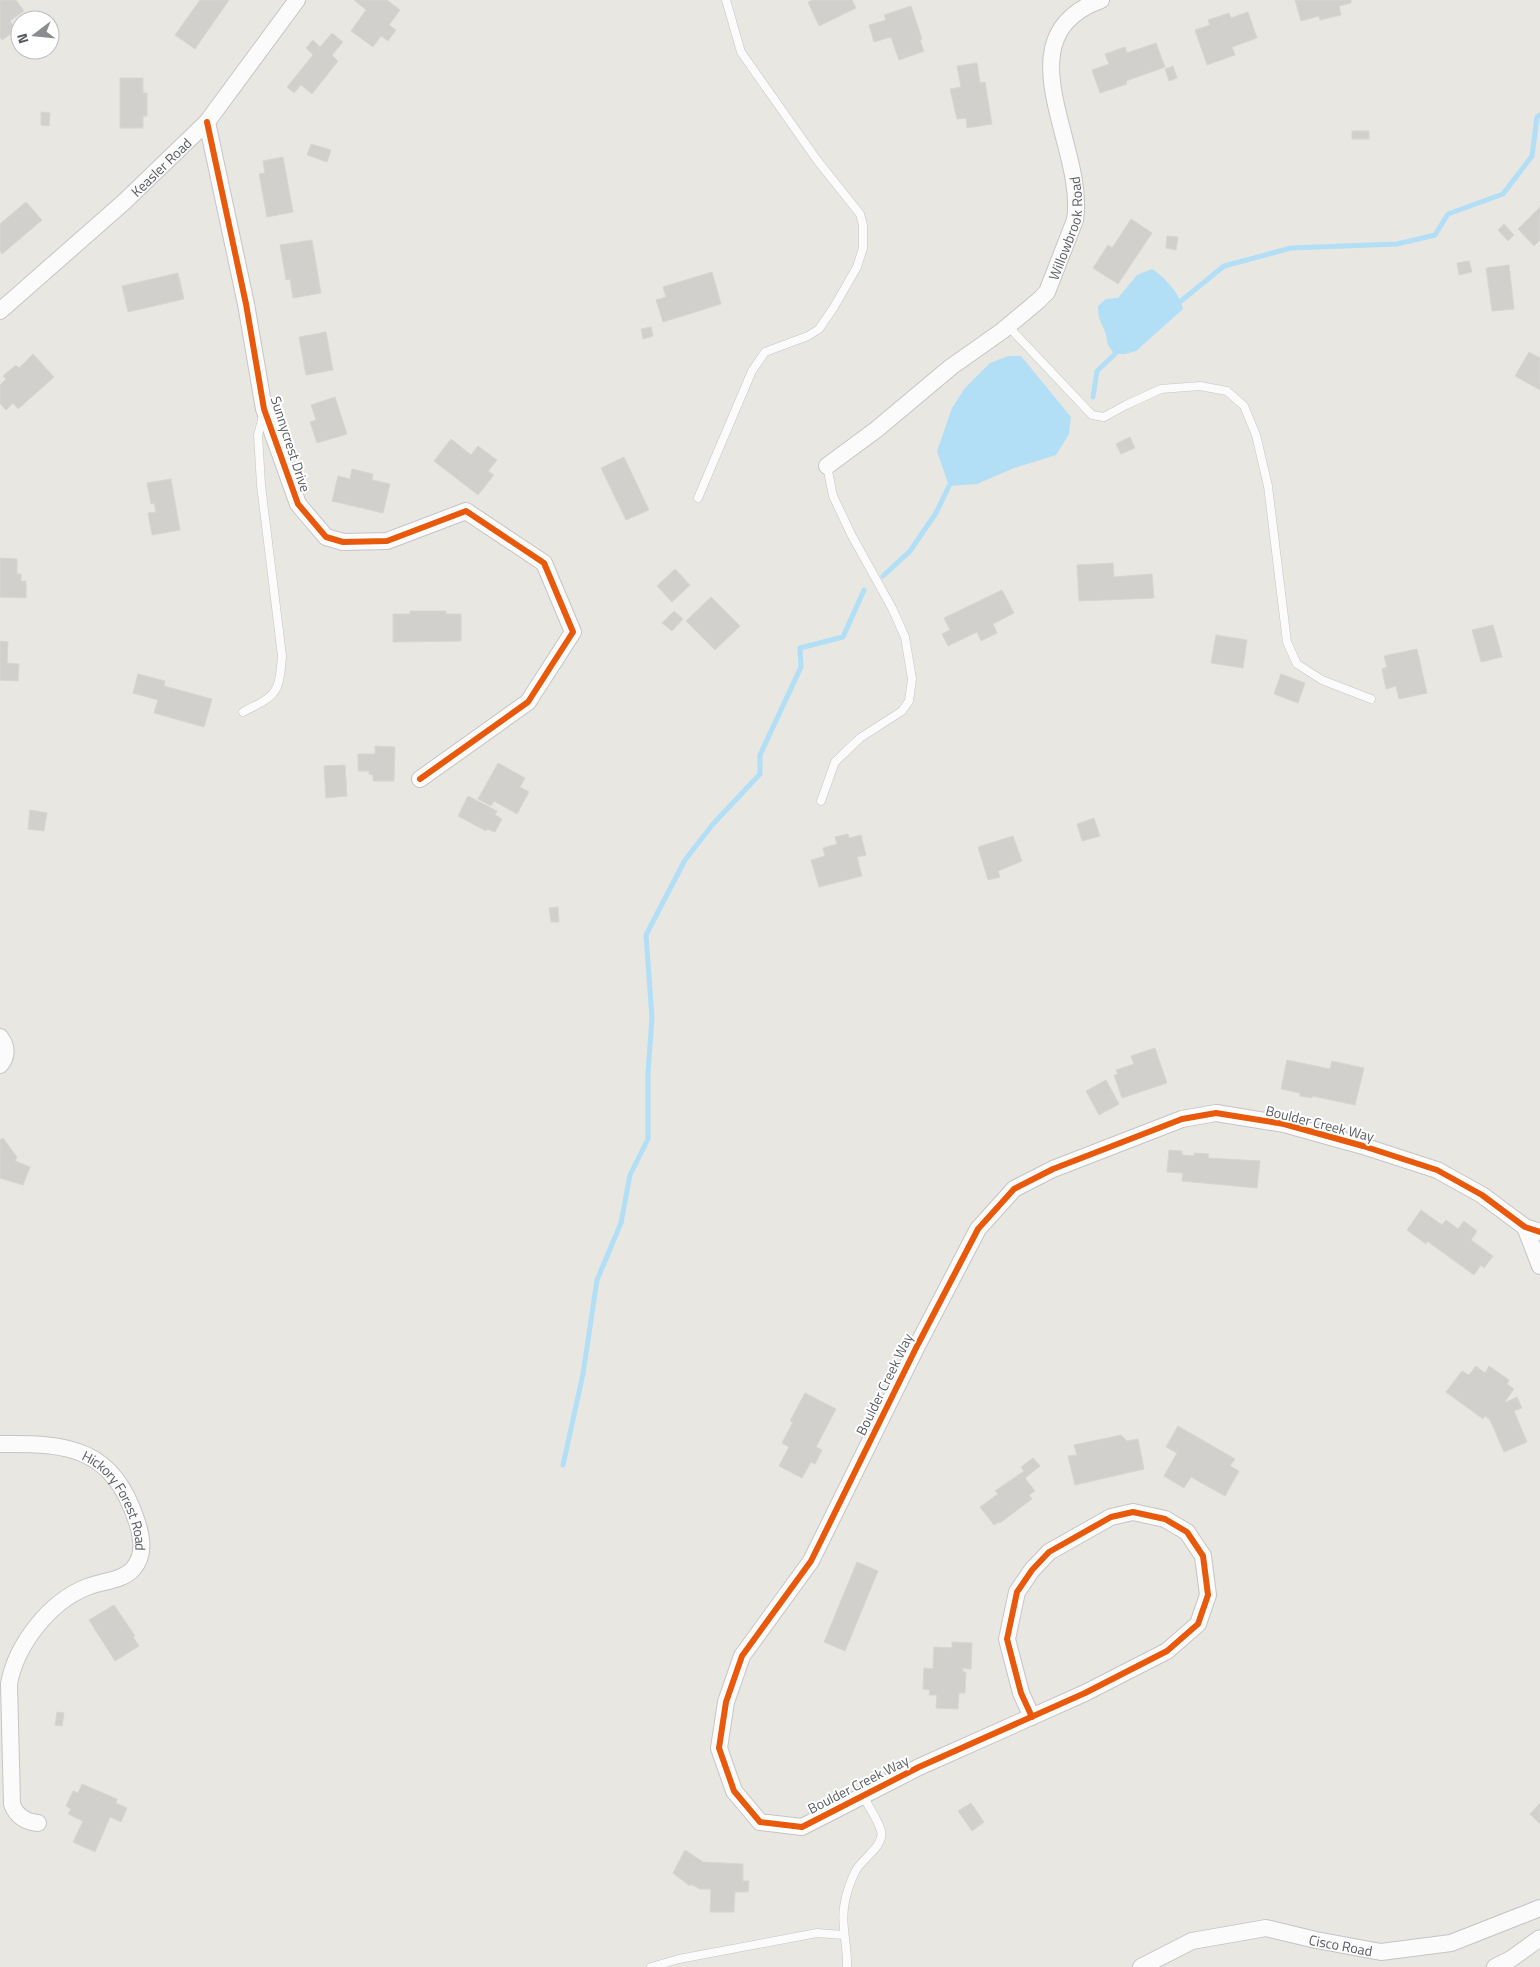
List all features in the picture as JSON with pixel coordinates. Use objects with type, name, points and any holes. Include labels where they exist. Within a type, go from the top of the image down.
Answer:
[{"type":"street","name":"Keasler Road","points":[[0,311],[124,202],[207,122],[297,0]]},
{"type":"street","name":"Willowbrook Road","points":[[827,466],[877,429],[951,367],[1008,326],[1047,292],[1077,211],[1076,186],[1053,86],[1050,67],[1051,54],[1056,38],[1068,20],[1083,8],[1101,0]]},
{"type":"street","name":"Sunnycrest Drive","points":[[207,122],[246,304],[264,409],[298,504],[326,537],[343,542],[387,541],[466,511],[544,563],[573,632],[528,702],[420,779]]},
{"type":"street","points":[[0,1037],[6,1049],[0,1065]]},
{"type":"street","name":"Boulder Creek Way","points":[[1032,1717],[1021,1693],[1007,1639],[1017,1592],[1032,1570],[1049,1552],[1111,1517],[1133,1512],[1165,1519],[1187,1532],[1203,1556],[1208,1595],[1198,1624],[1167,1651],[1085,1694],[919,1767],[802,1827],[760,1822],[734,1791],[719,1748],[726,1702],[742,1656],[811,1561],[917,1346],[978,1229],[1014,1189],[1053,1169],[1182,1119],[1216,1113],[1284,1124],[1363,1146],[1437,1170],[1482,1195],[1533,1230]]},
{"type":"street","points":[[1533,1230],[1540,1266]]},
{"type":"street","name":"Hickory Forest Road","points":[[0,1444],[54,1445],[95,1458],[106,1466],[127,1497],[142,1543],[138,1562],[125,1576],[87,1587],[59,1604],[30,1636],[21,1649],[11,1670],[9,1691],[12,1804],[15,1811],[25,1820],[38,1823]]},
{"type":"street","name":"Cisco Road","points":[[1141,1967],[1192,1941],[1266,1928],[1316,1940],[1381,1952],[1451,1943],[1540,1908]]},
{"type":"street","points":[[1495,1967],[1511,1959],[1540,1938]]},
{"type":"lane","points":[[698,498],[752,371],[765,352],[808,336],[819,329],[857,267],[862,248],[863,225],[860,214],[817,160],[741,52],[726,0]]},
{"type":"lane","points":[[1008,326],[1092,415],[1104,417],[1161,390],[1200,386],[1228,391],[1244,406],[1256,435],[1268,486],[1287,642],[1297,664],[1322,680],[1371,699]]},
{"type":"lane","points":[[243,712],[269,698],[276,690],[280,682],[282,656],[259,452],[258,435],[264,409]]},
{"type":"lane","points":[[821,801],[835,762],[860,738],[902,711],[909,701],[912,680],[905,637],[892,608],[848,528],[833,496],[827,466]]},
{"type":"lane","points":[[847,1967],[848,1954],[843,1928],[845,1902],[855,1871],[865,1857],[879,1843],[881,1832],[863,1796]]},
{"type":"lane","points":[[652,1967],[679,1959],[817,1932],[844,1935]]},
{"type":"water","points":[[1152,269],[1171,286],[1179,298],[1183,309],[1136,351],[1115,354],[1110,348],[1099,318],[1098,306],[1106,299],[1118,298],[1137,275]]},
{"type":"water","points":[[1008,356],[1021,356],[1071,417],[1069,434],[1056,455],[1014,468],[977,484],[949,486],[937,451],[952,408],[965,388],[990,363]]},
{"type":"building","points":[[0,0],[16,0],[23,10],[10,10],[10,34],[2,40],[0,37]]},
{"type":"building","points":[[200,0],[229,0],[195,49],[175,35]]},
{"type":"building","points":[[354,0],[387,0],[400,10],[389,25],[396,30],[388,41],[381,36],[373,47],[351,31],[366,10]]},
{"type":"building","points":[[813,0],[852,0],[856,8],[819,26],[808,2]]},
{"type":"building","points":[[1295,0],[1351,0],[1351,3],[1339,6],[1341,15],[1320,20],[1319,16],[1301,21]]},
{"type":"building","points":[[911,6],[924,51],[899,60],[891,37],[874,42],[869,25],[886,20],[884,15]]},
{"type":"building","points":[[1248,12],[1257,38],[1232,47],[1235,55],[1207,65],[1195,30],[1210,25],[1208,20],[1229,13],[1231,18]]},
{"type":"building","points":[[332,33],[343,42],[332,55],[338,61],[312,94],[301,85],[294,93],[287,87],[313,55],[306,48],[313,40],[320,47]]},
{"type":"building","points":[[1156,43],[1165,67],[1126,81],[1127,84],[1100,93],[1092,70],[1109,64],[1105,54],[1125,47],[1127,53]]},
{"type":"building","points":[[977,63],[980,83],[985,82],[992,124],[967,128],[966,118],[957,119],[950,89],[961,87],[957,66]]},
{"type":"building","points":[[1173,66],[1177,78],[1169,81],[1165,69]]},
{"type":"building","points":[[120,78],[143,78],[143,93],[147,93],[147,116],[143,116],[143,128],[120,128]]},
{"type":"building","points":[[41,112],[50,113],[49,126],[41,125]]},
{"type":"building","points":[[1352,131],[1369,131],[1369,139],[1352,139]]},
{"type":"building","points":[[311,144],[331,150],[327,162],[307,155]]},
{"type":"building","points":[[283,157],[293,212],[267,217],[259,174],[265,173],[263,161]]},
{"type":"building","points":[[26,202],[42,220],[2,254],[0,251],[0,224]]},
{"type":"building","points":[[1540,207],[1540,240],[1534,246],[1518,229]]},
{"type":"building","points":[[1131,219],[1152,233],[1118,284],[1093,268],[1108,245],[1112,248]]},
{"type":"building","points":[[1504,224],[1514,235],[1508,241],[1498,230]]},
{"type":"building","points":[[1167,236],[1178,237],[1176,250],[1166,248]]},
{"type":"building","points":[[312,240],[321,293],[293,298],[290,279],[286,280],[280,245]]},
{"type":"building","points":[[1469,261],[1472,272],[1459,275],[1457,263]]},
{"type":"building","points":[[1509,265],[1514,309],[1492,311],[1486,268]]},
{"type":"building","points":[[712,272],[721,304],[663,322],[656,300],[666,297],[663,287]]},
{"type":"building","points":[[178,273],[184,299],[128,312],[122,286]]},
{"type":"building","points":[[651,327],[653,336],[643,339],[641,329]]},
{"type":"building","points":[[326,332],[333,370],[306,375],[299,337]]},
{"type":"building","points":[[1529,352],[1540,358],[1540,390],[1515,376]]},
{"type":"building","points":[[33,354],[54,377],[18,409],[13,403],[6,410],[0,403],[0,385],[6,379],[3,376],[16,365],[19,368]]},
{"type":"building","points":[[335,397],[347,434],[317,443],[310,422],[316,420],[311,405]]},
{"type":"building","points":[[1130,437],[1135,448],[1121,454],[1116,444]]},
{"type":"building","points":[[451,439],[471,455],[478,446],[497,460],[488,471],[494,475],[478,495],[434,461]]},
{"type":"building","points":[[624,457],[649,510],[626,520],[601,468]]},
{"type":"building","points":[[352,469],[373,474],[372,480],[390,484],[383,513],[332,501],[338,476],[350,479]]},
{"type":"building","points":[[171,479],[180,530],[152,535],[148,513],[156,512],[154,503],[151,504],[147,483]]},
{"type":"building","points":[[0,558],[17,559],[17,574],[21,574],[21,581],[26,581],[26,598],[0,597]]},
{"type":"building","points":[[1113,563],[1114,577],[1152,574],[1154,598],[1079,601],[1077,565]]},
{"type":"building","points":[[675,569],[690,585],[672,602],[657,586]]},
{"type":"building","points":[[1002,590],[1014,613],[993,624],[997,633],[981,641],[977,632],[948,646],[942,634],[950,630],[944,618]]},
{"type":"building","points":[[711,597],[740,626],[715,650],[686,621]]},
{"type":"building","points":[[410,611],[446,611],[446,614],[461,614],[461,641],[393,642],[393,614],[410,614]]},
{"type":"building","points":[[674,611],[683,619],[672,631],[662,623]]},
{"type":"building","points":[[1493,625],[1502,657],[1481,662],[1472,630]]},
{"type":"building","points":[[1216,635],[1247,640],[1243,668],[1211,663]]},
{"type":"building","points":[[0,641],[8,642],[7,663],[19,664],[18,681],[0,680]]},
{"type":"building","points":[[1417,649],[1427,693],[1399,699],[1396,686],[1386,689],[1382,669],[1387,667],[1384,656]]},
{"type":"building","points":[[138,674],[165,681],[164,686],[212,699],[204,727],[154,713],[158,700],[133,693]]},
{"type":"building","points":[[1281,674],[1305,683],[1298,703],[1274,694]]},
{"type":"building","points":[[375,746],[395,747],[394,781],[373,781],[373,775],[369,774],[369,771],[358,771],[358,754],[375,754]]},
{"type":"building","points":[[498,763],[525,778],[520,787],[529,792],[517,814],[494,801],[491,806],[478,799]]},
{"type":"building","points":[[345,765],[347,796],[326,798],[324,766]]},
{"type":"building","points":[[468,796],[497,811],[495,815],[502,819],[495,832],[487,829],[486,831],[458,816]]},
{"type":"building","points":[[30,810],[47,813],[44,831],[28,829]]},
{"type":"building","points":[[1094,818],[1100,836],[1082,841],[1077,824]]},
{"type":"building","points":[[848,834],[849,838],[861,835],[866,855],[857,857],[862,876],[819,887],[811,860],[825,856],[823,848],[837,844],[835,837]]},
{"type":"building","points":[[1013,836],[1022,861],[998,871],[1000,877],[988,880],[978,847]]},
{"type":"building","points":[[558,907],[559,922],[551,922],[549,908]]},
{"type":"building","points":[[1155,1048],[1167,1083],[1122,1098],[1114,1075],[1118,1074],[1116,1070],[1134,1064],[1131,1056]]},
{"type":"building","points":[[1287,1060],[1330,1069],[1332,1061],[1364,1068],[1355,1105],[1312,1096],[1312,1098],[1300,1096],[1300,1093],[1281,1089]]},
{"type":"building","points":[[1106,1080],[1119,1104],[1099,1115],[1086,1091]]},
{"type":"building","points":[[3,1138],[17,1157],[15,1161],[30,1167],[23,1185],[0,1178],[0,1140]]},
{"type":"building","points":[[1169,1150],[1182,1151],[1182,1155],[1194,1156],[1194,1153],[1209,1154],[1208,1158],[1260,1161],[1257,1188],[1182,1181],[1183,1173],[1167,1172]]},
{"type":"building","points":[[1421,1210],[1442,1225],[1446,1220],[1458,1229],[1464,1221],[1477,1231],[1471,1240],[1493,1256],[1484,1268],[1481,1265],[1474,1275],[1427,1241],[1426,1244],[1407,1230]]},
{"type":"building","points":[[1476,1366],[1485,1373],[1489,1366],[1509,1380],[1507,1384],[1514,1389],[1504,1403],[1517,1397],[1522,1408],[1514,1411],[1527,1442],[1504,1452],[1490,1420],[1485,1416],[1483,1419],[1446,1392],[1462,1371],[1469,1375]]},
{"type":"building","points":[[805,1393],[836,1409],[816,1447],[822,1450],[815,1464],[811,1462],[802,1478],[779,1466],[789,1447],[782,1443],[793,1422],[790,1421]]},
{"type":"building","points":[[1178,1426],[1235,1459],[1230,1466],[1239,1471],[1225,1496],[1191,1477],[1184,1488],[1164,1476],[1177,1453],[1166,1447]]},
{"type":"building","points":[[1121,1435],[1127,1441],[1138,1439],[1144,1469],[1075,1485],[1068,1456],[1077,1455],[1074,1445]]},
{"type":"building","points":[[1033,1458],[1040,1466],[1025,1478],[1035,1491],[1029,1495],[1032,1499],[1000,1523],[994,1525],[980,1507],[998,1494],[995,1491],[1024,1471],[1021,1467]]},
{"type":"building","points":[[857,1562],[878,1571],[845,1651],[824,1642]]},
{"type":"building","points":[[114,1605],[135,1636],[133,1637],[139,1646],[115,1661],[89,1620]]},
{"type":"building","points":[[952,1642],[972,1643],[971,1669],[963,1668],[963,1672],[966,1672],[965,1693],[959,1693],[958,1709],[936,1708],[937,1695],[929,1695],[930,1690],[923,1689],[924,1668],[933,1669],[934,1647],[952,1648]]},
{"type":"building","points":[[57,1712],[64,1713],[62,1726],[55,1725]]},
{"type":"building","points":[[82,1784],[117,1799],[116,1803],[127,1808],[121,1822],[110,1817],[95,1852],[73,1842],[83,1821],[68,1814],[71,1809],[66,1806],[73,1791],[78,1793]]},
{"type":"building","points":[[971,1803],[984,1822],[972,1831],[958,1811]]},
{"type":"building","points":[[1540,1803],[1540,1824],[1530,1814]]},
{"type":"building","points":[[685,1850],[703,1862],[743,1864],[743,1881],[749,1881],[748,1892],[735,1892],[734,1912],[710,1912],[711,1889],[700,1889],[691,1884],[690,1886],[673,1873]]},
{"type":"waterway","points":[[1181,301],[1224,266],[1291,248],[1397,244],[1435,235],[1448,214],[1503,194],[1532,156],[1537,117],[1540,115]]},
{"type":"waterway","points":[[1093,397],[1097,371],[1115,354]]},
{"type":"waterway","points":[[883,576],[910,551],[936,513],[949,486]]},
{"type":"waterway","points":[[563,1465],[583,1374],[597,1280],[621,1223],[630,1175],[648,1139],[648,1072],[652,1018],[646,935],[685,860],[713,824],[760,774],[760,755],[801,667],[800,648],[843,637],[864,590]]},
{"type":"cycle path","points":[[207,122],[246,304],[264,409],[298,504],[326,537],[343,542],[387,541],[466,511],[544,563],[573,632],[528,702],[420,779]]},
{"type":"cycle path","points":[[1032,1717],[1021,1693],[1007,1639],[1017,1592],[1032,1570],[1049,1552],[1111,1517],[1133,1512],[1165,1519],[1187,1532],[1203,1556],[1208,1595],[1198,1624],[1167,1651],[1085,1693],[919,1767],[802,1827],[760,1822],[734,1791],[719,1748],[726,1702],[742,1656],[811,1561],[917,1346],[978,1229],[1014,1189],[1053,1169],[1182,1119],[1216,1113],[1284,1124],[1363,1146],[1437,1170],[1482,1195],[1525,1227],[1540,1232]]}]
